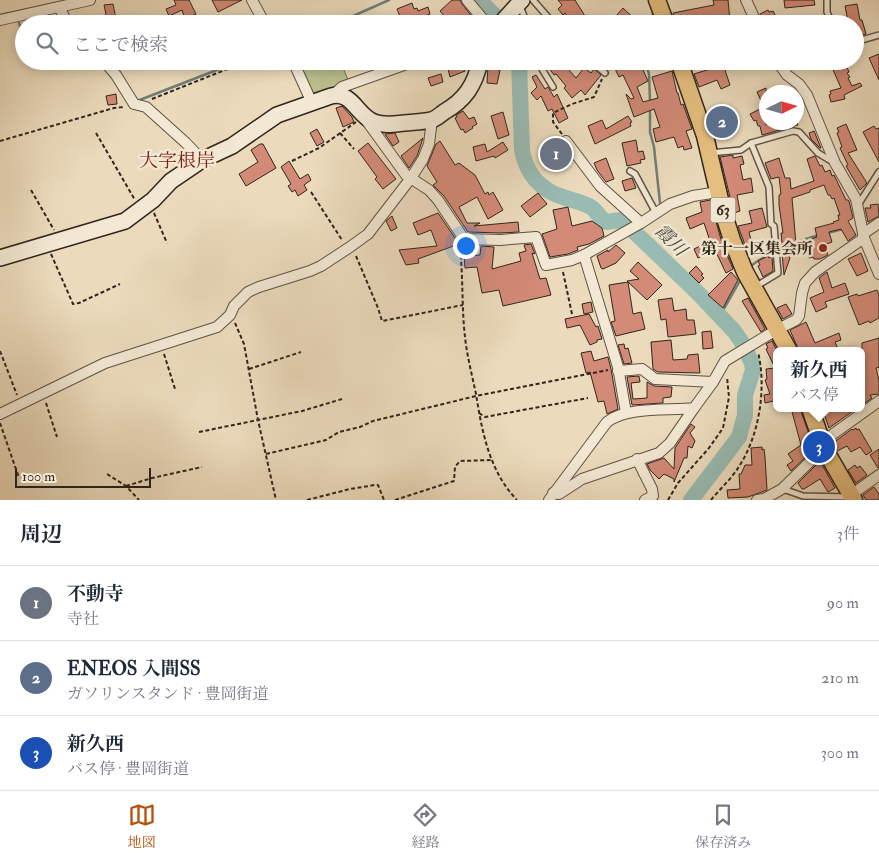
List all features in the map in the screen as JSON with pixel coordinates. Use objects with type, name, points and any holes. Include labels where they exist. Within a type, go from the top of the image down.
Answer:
[{"type":"main road","points":[[657,0],[663,15]]},
{"type":"main road","name":"63","points":[[682,70],[706,136],[718,192],[732,240],[742,266],[787,347]]},
{"type":"main road","points":[[811,412],[823,444],[853,497]]},
{"type":"street","points":[[23,15],[90,0]]},
{"type":"street","points":[[252,0],[260,15]]},
{"type":"street","points":[[467,0],[480,15]]},
{"type":"street","points":[[746,0],[753,15]]},
{"type":"street","points":[[509,15],[522,3]]},
{"type":"street","points":[[59,7],[63,15]]},
{"type":"street","points":[[0,20],[15,17]]},
{"type":"street","points":[[112,70],[134,104],[146,107],[202,160]]},
{"type":"street","points":[[297,70],[312,103]]},
{"type":"street","points":[[331,96],[342,87],[390,70]]},
{"type":"street","points":[[364,117],[376,123],[387,124],[432,120],[458,104],[475,80],[478,70]]},
{"type":"street","points":[[783,70],[799,84],[807,95],[835,162],[856,199],[864,236],[879,274]]},
{"type":"street","points":[[0,258],[125,220],[144,208],[171,181],[202,160],[232,146],[277,116],[339,94],[353,103],[406,175],[429,190],[438,200],[464,239],[500,240],[536,237],[546,266],[584,255],[640,225],[670,204],[692,196],[718,192]]},
{"type":"street","points":[[0,414],[106,363],[217,327],[230,315],[234,306],[248,292],[259,286],[310,271],[351,247],[368,234],[411,178],[423,159],[429,144],[432,120]]},
{"type":"street","points":[[566,140],[600,186],[640,225]]},
{"type":"street","points":[[551,496],[559,494],[582,479],[653,455],[665,448],[713,382],[725,361],[796,320],[799,316],[805,283],[815,272],[879,223]]},
{"type":"street","points":[[584,255],[618,369],[626,413]]},
{"type":"street","points":[[618,369],[642,369],[655,380],[713,382]]},
{"type":"street","points":[[865,411],[879,401]]},
{"type":"street","points":[[551,496],[612,418],[626,413],[694,408]]},
{"type":"street","points":[[757,500],[764,499],[782,489],[829,437],[864,412]]},
{"type":"street","points":[[637,459],[652,489],[653,496],[645,500]]},
{"type":"street","points":[[853,497],[879,476]]},
{"type":"lane","points":[[827,0],[828,15]]},
{"type":"lane","points":[[522,3],[540,15]]},
{"type":"lane","points":[[864,39],[879,35]]},
{"type":"lane","points":[[543,70],[553,87]]},
{"type":"lane","points":[[602,70],[605,73]]},
{"type":"lane","points":[[710,153],[741,150],[751,143],[793,131],[799,132],[818,153],[835,162]]},
{"type":"lane","points":[[751,143],[769,187],[769,208],[771,224],[774,226],[778,273],[754,288]]},
{"type":"lane","points":[[630,171],[635,174],[656,213]]},
{"type":"lane","points":[[858,205],[879,172]]},
{"type":"lane","points":[[782,489],[803,496],[853,497]]},
{"type":"path","points":[[566,140],[553,122],[553,114],[572,104],[594,97],[605,73],[609,70]]},
{"type":"path","points":[[292,161],[319,148],[364,117]]},
{"type":"path","points":[[96,133],[144,208],[155,215],[167,243]]},
{"type":"path","points":[[340,134],[354,149]]},
{"type":"path","points":[[31,190],[53,243],[71,302],[73,304],[79,303],[120,284]]},
{"type":"path","points":[[311,192],[343,241],[351,247],[364,272],[382,322],[463,304]]},
{"type":"path","points":[[464,239],[462,260],[465,338],[479,413],[491,460],[506,488],[516,500]]},
{"type":"path","points":[[561,262],[572,314]]},
{"type":"path","points":[[230,315],[244,344],[258,420],[276,500]]},
{"type":"path","points":[[711,500],[736,471],[753,437],[760,401],[761,381],[759,354],[754,343]]},
{"type":"path","points":[[161,345],[176,389]]},
{"type":"path","points":[[0,351],[21,404]]},
{"type":"path","points":[[249,369],[301,352]]},
{"type":"path","points":[[668,500],[678,484],[709,448],[722,428],[729,397],[729,384],[723,365]]},
{"type":"path","points":[[266,454],[326,440],[339,432],[360,427],[372,421],[476,396],[618,369]]},
{"type":"path","points":[[42,394],[57,437]]},
{"type":"path","points":[[479,413],[485,417],[588,398]]},
{"type":"path","points":[[198,432],[302,411],[342,399]]},
{"type":"path","points":[[0,423],[19,478]]},
{"type":"path","points":[[395,500],[454,481],[455,467],[460,461],[491,460]]},
{"type":"path","points":[[126,486],[202,467]]},
{"type":"path","points":[[107,474],[126,486],[139,500]]},
{"type":"path","points":[[307,500],[375,485],[378,485],[384,500]]},
{"type":"green space","points":[[303,70],[344,70],[349,82],[314,96]]},
{"type":"building","points":[[174,0],[189,0],[196,14],[184,15],[182,10],[169,15],[166,9],[176,5]]},
{"type":"building","points":[[212,0],[242,0],[218,12]]},
{"type":"building","points":[[452,0],[460,0],[471,15],[443,15],[440,11]]},
{"type":"building","points":[[558,0],[575,0],[584,15],[566,15],[565,13],[563,15],[558,9],[562,5]]},
{"type":"building","points":[[713,0],[728,0],[729,15],[674,15],[673,13],[714,5]]},
{"type":"building","points":[[784,0],[814,0],[815,5],[785,8]]},
{"type":"building","points":[[412,3],[414,9],[417,8],[418,11],[428,7],[430,14],[399,15],[397,9]]},
{"type":"building","points":[[113,4],[115,15],[106,15],[104,5]]},
{"type":"building","points":[[857,4],[859,15],[847,15],[845,6]]},
{"type":"building","points":[[623,8],[630,15],[617,15]]},
{"type":"building","points":[[768,10],[769,12],[773,11],[775,15],[760,15]]},
{"type":"building","points":[[879,54],[879,80],[869,58]]},
{"type":"building","points":[[448,70],[465,70],[465,71],[450,77]]},
{"type":"building","points":[[488,70],[500,70],[497,84],[487,83]]},
{"type":"building","points":[[550,70],[569,70],[576,78],[582,70],[591,73],[595,70],[601,75],[585,95],[581,90],[572,98],[564,88],[566,86],[556,74],[554,75]]},
{"type":"building","points":[[643,70],[648,81],[637,87],[643,102],[658,98],[652,77],[672,71],[681,105],[683,104],[692,129],[686,131],[692,148],[684,150],[683,146],[678,148],[674,137],[656,142],[653,129],[660,127],[654,109],[634,117],[626,94],[631,99],[634,98],[623,75],[619,77],[616,71]]},
{"type":"building","points":[[707,70],[725,70],[730,85],[721,89],[717,80],[699,87],[694,74]]},
{"type":"building","points":[[833,70],[848,70],[849,72],[847,73],[850,77],[848,78],[852,86],[860,83],[862,86],[844,95],[845,99],[831,102],[830,91],[841,88]]},
{"type":"building","points":[[441,74],[443,82],[431,86],[428,78]]},
{"type":"building","points":[[536,75],[545,89],[548,87],[554,97],[557,94],[568,118],[559,123],[552,109],[548,111],[541,96],[537,100],[531,93],[537,87],[532,77]]},
{"type":"building","points":[[116,94],[117,104],[108,105],[106,96]]},
{"type":"building","points":[[342,106],[354,122],[343,127],[336,108]]},
{"type":"building","points":[[730,106],[735,121],[732,122],[736,131],[716,138],[710,119],[720,116],[721,109]]},
{"type":"building","points":[[759,110],[759,126],[756,120],[754,121],[750,114]]},
{"type":"building","points":[[463,111],[469,119],[474,117],[477,124],[465,133],[463,129],[461,130],[455,118],[457,117],[456,115]]},
{"type":"building","points":[[503,112],[509,135],[498,139],[491,116]]},
{"type":"building","points":[[628,116],[632,122],[630,123],[631,126],[595,144],[588,126],[602,120],[606,129]]},
{"type":"building","points":[[846,124],[857,150],[848,153],[867,183],[860,190],[846,166],[848,165],[840,148],[842,147],[837,128]]},
{"type":"building","points":[[874,126],[876,129],[879,128],[879,162],[863,132]]},
{"type":"building","points":[[317,129],[324,142],[317,146],[310,133]]},
{"type":"building","points":[[761,130],[780,130],[762,135]]},
{"type":"building","points":[[814,131],[821,148],[811,139],[809,133]]},
{"type":"building","points":[[395,133],[399,142],[393,146],[385,134]]},
{"type":"building","points":[[423,138],[417,156],[409,168],[401,156]]},
{"type":"building","points":[[636,140],[638,152],[643,151],[645,159],[640,160],[641,163],[627,166],[622,143]]},
{"type":"building","points":[[440,141],[455,165],[459,163],[475,175],[485,194],[488,192],[489,195],[493,192],[503,210],[488,219],[477,197],[459,207],[467,223],[480,223],[474,226],[518,222],[519,232],[468,232],[444,196],[433,185],[437,182],[427,166],[436,144]]},
{"type":"building","points":[[503,142],[508,150],[495,158],[494,156],[476,161],[473,147],[485,144],[487,152]]},
{"type":"building","points":[[368,143],[396,179],[383,189],[375,179],[377,177],[358,151]]},
{"type":"building","points":[[263,144],[276,168],[246,186],[239,174],[258,162],[251,150]]},
{"type":"building","points":[[559,146],[565,158],[551,164],[546,152]]},
{"type":"building","points":[[733,155],[733,158],[742,156],[744,164],[740,165],[743,180],[751,178],[753,192],[737,195],[740,211],[734,213],[720,157]]},
{"type":"building","points":[[815,156],[825,172],[830,170],[832,176],[834,175],[846,200],[849,201],[853,218],[848,221],[856,235],[848,241],[841,229],[829,232],[832,242],[824,245],[828,255],[820,259],[809,258],[806,246],[788,255],[790,258],[784,275],[779,177],[771,179],[765,163],[779,158],[785,178],[790,178],[791,189],[814,181],[807,159]],"holes":[[[824,185],[832,199],[834,198],[840,215],[838,215],[839,220],[815,228],[817,237],[796,244],[792,198]]]},
{"type":"building","points":[[606,158],[614,179],[606,182],[594,163]]},
{"type":"building","points":[[289,161],[300,179],[308,174],[311,180],[304,185],[307,190],[298,196],[295,190],[292,192],[288,186],[291,184],[281,167]]},
{"type":"building","points":[[632,178],[636,188],[625,191],[622,181]]},
{"type":"building","points":[[538,193],[547,204],[530,217],[521,206]]},
{"type":"building","points":[[710,200],[722,243],[733,269],[726,273],[715,250],[698,258],[694,249],[710,241],[704,223],[690,229],[686,218],[702,212],[700,202]]},
{"type":"building","points":[[878,204],[879,216],[868,222],[865,208],[871,208],[870,205]]},
{"type":"building","points":[[568,207],[572,226],[592,221],[602,228],[604,236],[589,244],[577,247],[578,250],[568,254],[550,257],[542,234],[557,229],[553,210]]},
{"type":"building","points":[[762,208],[767,227],[749,232],[752,244],[745,245],[738,226],[752,223],[749,211]]},
{"type":"building","points":[[438,213],[459,244],[418,259],[419,263],[406,265],[399,250],[437,246],[431,230],[418,235],[413,223]]},
{"type":"building","points":[[392,216],[397,228],[391,231],[386,221]]},
{"type":"building","points":[[531,244],[540,279],[546,278],[551,295],[503,306],[499,290],[482,293],[477,267],[465,268],[464,256],[480,255],[481,246],[494,247],[492,269],[521,261],[519,253],[526,251],[524,245]]},
{"type":"building","points":[[616,245],[625,253],[616,263],[603,269],[601,268],[597,256],[608,250],[608,252]]},
{"type":"building","points":[[861,253],[868,271],[857,276],[848,259]]},
{"type":"building","points":[[768,256],[769,258],[772,256],[773,271],[763,277],[758,261]]},
{"type":"building","points":[[638,262],[662,285],[647,300],[627,281],[639,279],[630,271]]},
{"type":"building","points":[[696,266],[704,278],[699,283],[689,273]]},
{"type":"building","points":[[731,272],[738,280],[723,308],[708,295]]},
{"type":"building","points":[[827,272],[832,288],[845,283],[849,294],[825,302],[827,307],[816,312],[810,298],[824,292],[819,278]]},
{"type":"building","points":[[628,282],[633,314],[641,312],[645,329],[616,336],[611,322],[615,321],[609,285]]},
{"type":"building","points":[[877,290],[879,295],[879,318],[870,323],[869,321],[859,325],[848,297]]},
{"type":"building","points":[[672,298],[674,311],[686,309],[687,320],[694,320],[696,334],[668,337],[666,319],[661,320],[658,300]]},
{"type":"building","points":[[748,298],[765,329],[761,332],[742,301]]},
{"type":"building","points":[[591,302],[593,312],[584,314],[582,304]]},
{"type":"building","points":[[786,304],[792,314],[783,319],[777,308]]},
{"type":"building","points":[[589,314],[596,327],[598,326],[602,339],[590,345],[580,325],[567,328],[565,319]]},
{"type":"building","points":[[806,322],[815,343],[839,333],[841,340],[835,342],[837,347],[797,347],[790,330]]},
{"type":"building","points":[[711,331],[713,348],[703,349],[702,332]]},
{"type":"building","points":[[879,338],[879,367],[876,368],[879,394],[870,395],[872,398],[865,403],[865,347],[862,347],[862,343]]},
{"type":"building","points":[[671,340],[673,360],[687,359],[688,355],[698,354],[700,373],[658,372],[653,369],[651,342]]},
{"type":"building","points":[[772,341],[775,347],[773,347],[773,364],[766,349],[768,348],[766,344]]},
{"type":"building","points":[[624,344],[625,349],[628,348],[632,363],[624,364],[618,345]]},
{"type":"building","points":[[591,351],[594,361],[608,357],[618,409],[607,414],[604,401],[598,402],[590,372],[586,373],[581,353]]},
{"type":"building","points":[[773,368],[773,401],[765,403],[764,395],[770,394],[765,380],[767,379],[766,369]]},
{"type":"building","points":[[639,376],[640,382],[631,383],[633,399],[647,398],[647,382],[654,386],[672,387],[671,397],[663,398],[663,403],[632,405],[627,377]]},
{"type":"building","points":[[792,412],[801,412],[814,449],[791,471],[787,465],[793,461],[788,454],[801,445]]},
{"type":"building","points":[[823,412],[851,412],[829,428]]},
{"type":"building","points":[[691,424],[695,427],[690,433],[695,441],[692,448],[688,446],[687,458],[684,458],[674,482],[674,479],[664,474],[659,479],[647,464],[664,458],[674,469],[675,448]]},
{"type":"building","points":[[856,428],[857,430],[859,429],[872,451],[866,455],[860,447],[851,452],[847,446],[837,451],[833,443]]},
{"type":"building","points":[[762,447],[765,457],[767,490],[748,497],[728,498],[727,490],[740,489],[739,474],[741,474],[745,465],[752,465],[751,448]]},
{"type":"building","points":[[879,449],[879,468],[878,468],[870,455]]},
{"type":"building","points":[[820,461],[835,488],[828,492],[820,479],[802,489],[798,483]]},
{"type":"building","points":[[855,465],[857,468],[860,466],[867,475],[856,483],[848,470]]},
{"type":"building","points":[[874,487],[879,494],[879,500],[866,500],[863,495]]},
{"type":"waterway","points":[[355,15],[389,0]]},
{"type":"waterway","name":"霞川","points":[[479,0],[494,15]]},
{"type":"waterway","points":[[653,11],[653,15]]},
{"type":"waterway","points":[[137,101],[217,70]]},
{"type":"waterway","name":"霞川","points":[[519,70],[522,150],[527,166],[535,180],[555,194],[591,207],[606,222],[622,220],[698,293],[734,331],[752,363],[753,370],[745,395],[745,415],[739,437],[691,500]]},
{"type":"waterway","points":[[648,70],[650,101]]},
{"type":"waterway","points":[[650,109],[650,132],[654,147],[660,203]]},
{"type":"waterway","points":[[827,233],[843,229]]},
{"type":"waterway","points":[[793,243],[819,235]]},
{"type":"waterway","points":[[750,267],[762,258],[784,248]]},
{"type":"waterway","points":[[720,316],[742,277]]},
{"type":"place","name":"ENEOS 入間SS","points":[[722,122]]},
{"type":"place","name":"不動寺","points":[[556,154]]},
{"type":"place","name":"第十一区集会所","points":[[823,248]]},
{"type":"place","name":"新久西","points":[[819,447]]},
{"type":"district","name":"大字根岸","points":[[177,160]]}]
